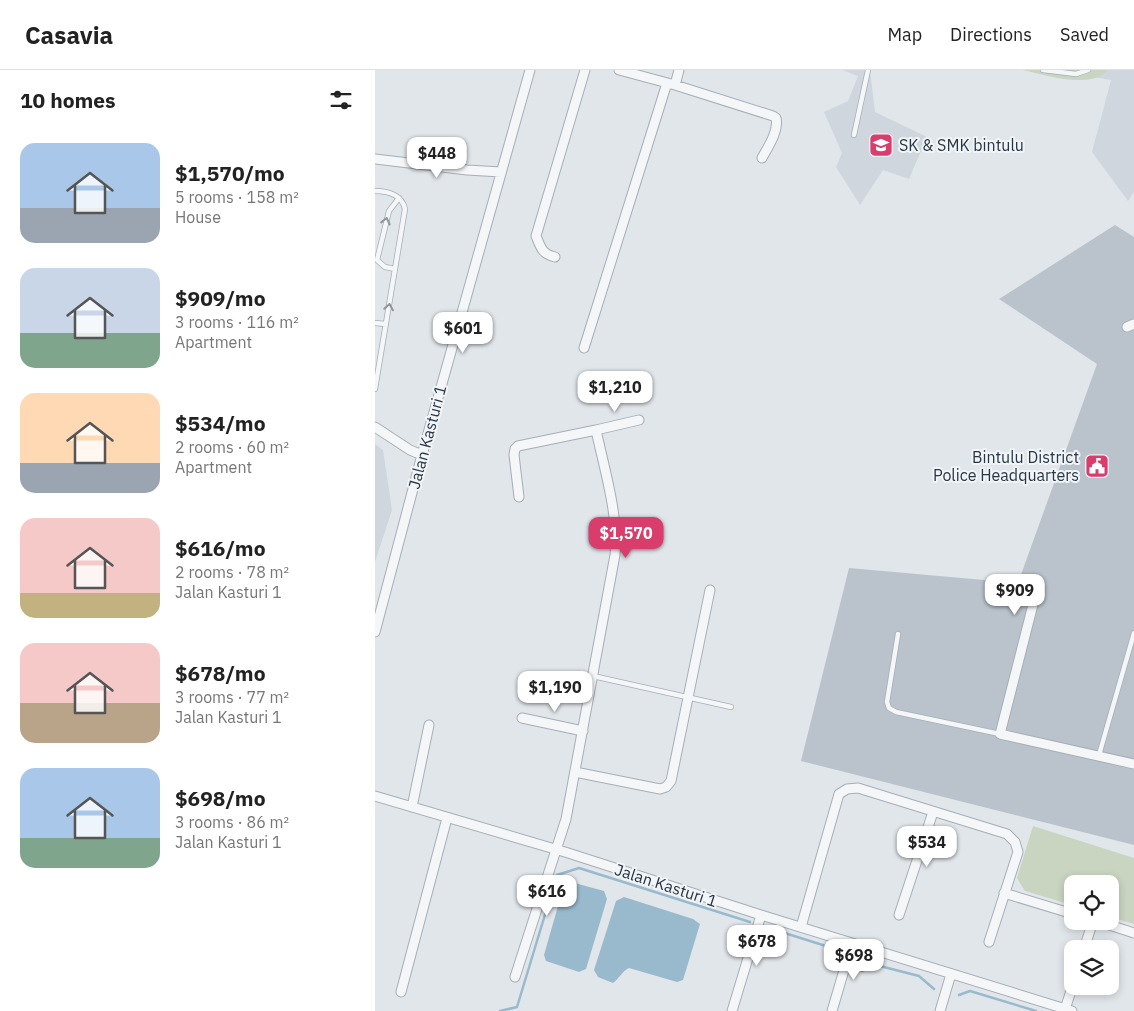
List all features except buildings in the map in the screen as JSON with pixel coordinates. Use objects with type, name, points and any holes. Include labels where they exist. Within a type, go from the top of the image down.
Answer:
[{"type":"street","name":"Jalan Kasturi 1","points":[[375,632],[422,455],[530,70]]},
{"type":"street","points":[[555,257],[546,254],[540,246],[537,236],[585,70]]},
{"type":"street","points":[[619,70],[671,84],[775,118],[777,122],[775,131],[762,158]]},
{"type":"street","points":[[584,348],[671,84],[679,70]]},
{"type":"street","points":[[375,159],[501,172]]},
{"type":"street","points":[[519,497],[514,455],[515,449],[518,446],[639,420]]},
{"type":"street","points":[[375,427],[410,450],[422,455]]},
{"type":"street","points":[[515,977],[566,819],[617,538],[596,430]]},
{"type":"street","points":[[1039,585],[1000,734],[1134,764]]},
{"type":"street","points":[[575,772],[660,788],[667,787],[671,781],[710,590]]},
{"type":"street","points":[[522,718],[583,731]]},
{"type":"street","points":[[412,808],[429,725]]},
{"type":"street","points":[[801,927],[839,794],[847,789],[858,788],[1007,834],[1015,842],[1018,852],[989,942]]},
{"type":"street","name":"Jalan Kasturi 1","points":[[375,796],[1069,1010]]},
{"type":"street","points":[[899,916],[933,812]]},
{"type":"street","points":[[401,992],[447,818]]},
{"type":"street","points":[[1005,893],[1064,911]]},
{"type":"street","points":[[732,1011],[761,915]]},
{"type":"street","points":[[1119,928],[1134,933]]},
{"type":"street","points":[[832,1011],[853,943]]},
{"type":"street","points":[[940,1011],[951,974]]},
{"type":"street","points":[[1069,1010],[1071,995]]},
{"type":"lane","points":[[854,135],[868,70]]},
{"type":"lane","points":[[1043,70],[1076,74],[1088,70]]},
{"type":"lane","points":[[375,192],[386,191],[399,198],[404,203],[405,209],[375,389]]},
{"type":"lane","points":[[395,269],[385,267],[377,260],[389,211],[399,198]]},
{"type":"lane","points":[[375,323],[386,324]]},
{"type":"lane","points":[[1099,755],[1134,633]]},
{"type":"lane","points":[[898,634],[887,702],[889,708],[896,712],[1000,734]]},
{"type":"lane","points":[[593,676],[731,706]]},
{"type":"shaded area","name":"SK & SMK bintulu","points":[[842,70],[870,70],[875,112],[927,137],[909,179],[883,170],[860,205],[836,167],[842,153],[824,112],[848,101],[858,76]]},
{"type":"shaded area","points":[[1052,70],[1134,70],[1134,192],[1128,201],[1092,152],[1111,80]]},
{"type":"shaded area","points":[[375,444],[383,450],[392,510],[375,562]]},
{"type":"green space","points":[[1023,70],[1108,70],[1100,76],[1079,80]]},
{"type":"green space","points":[[1033,826],[1134,858],[1134,924],[1119,920],[1119,875],[1064,875],[1064,903],[1025,891],[1017,878]]},
{"type":"water","points":[[571,882],[604,891],[607,899],[586,969],[579,972],[546,961],[544,955],[564,885]]},
{"type":"water","points":[[624,897],[693,919],[700,924],[683,980],[677,982],[629,968],[613,983],[598,977],[594,970],[616,901]]},
{"type":"waterway","points":[[500,1011],[517,1007],[557,875],[579,868],[750,922]]},
{"type":"waterway","points":[[772,929],[829,947],[842,964]]},
{"type":"waterway","points":[[862,971],[876,965],[919,976],[934,989]]},
{"type":"waterway","points":[[959,995],[970,991],[1036,1011]]},
{"type":"place","name":"SK & SMK bintulu","points":[[881,145]]},
{"type":"place","name":"Bintulu District Police Headquarters","points":[[1097,466]]}]
